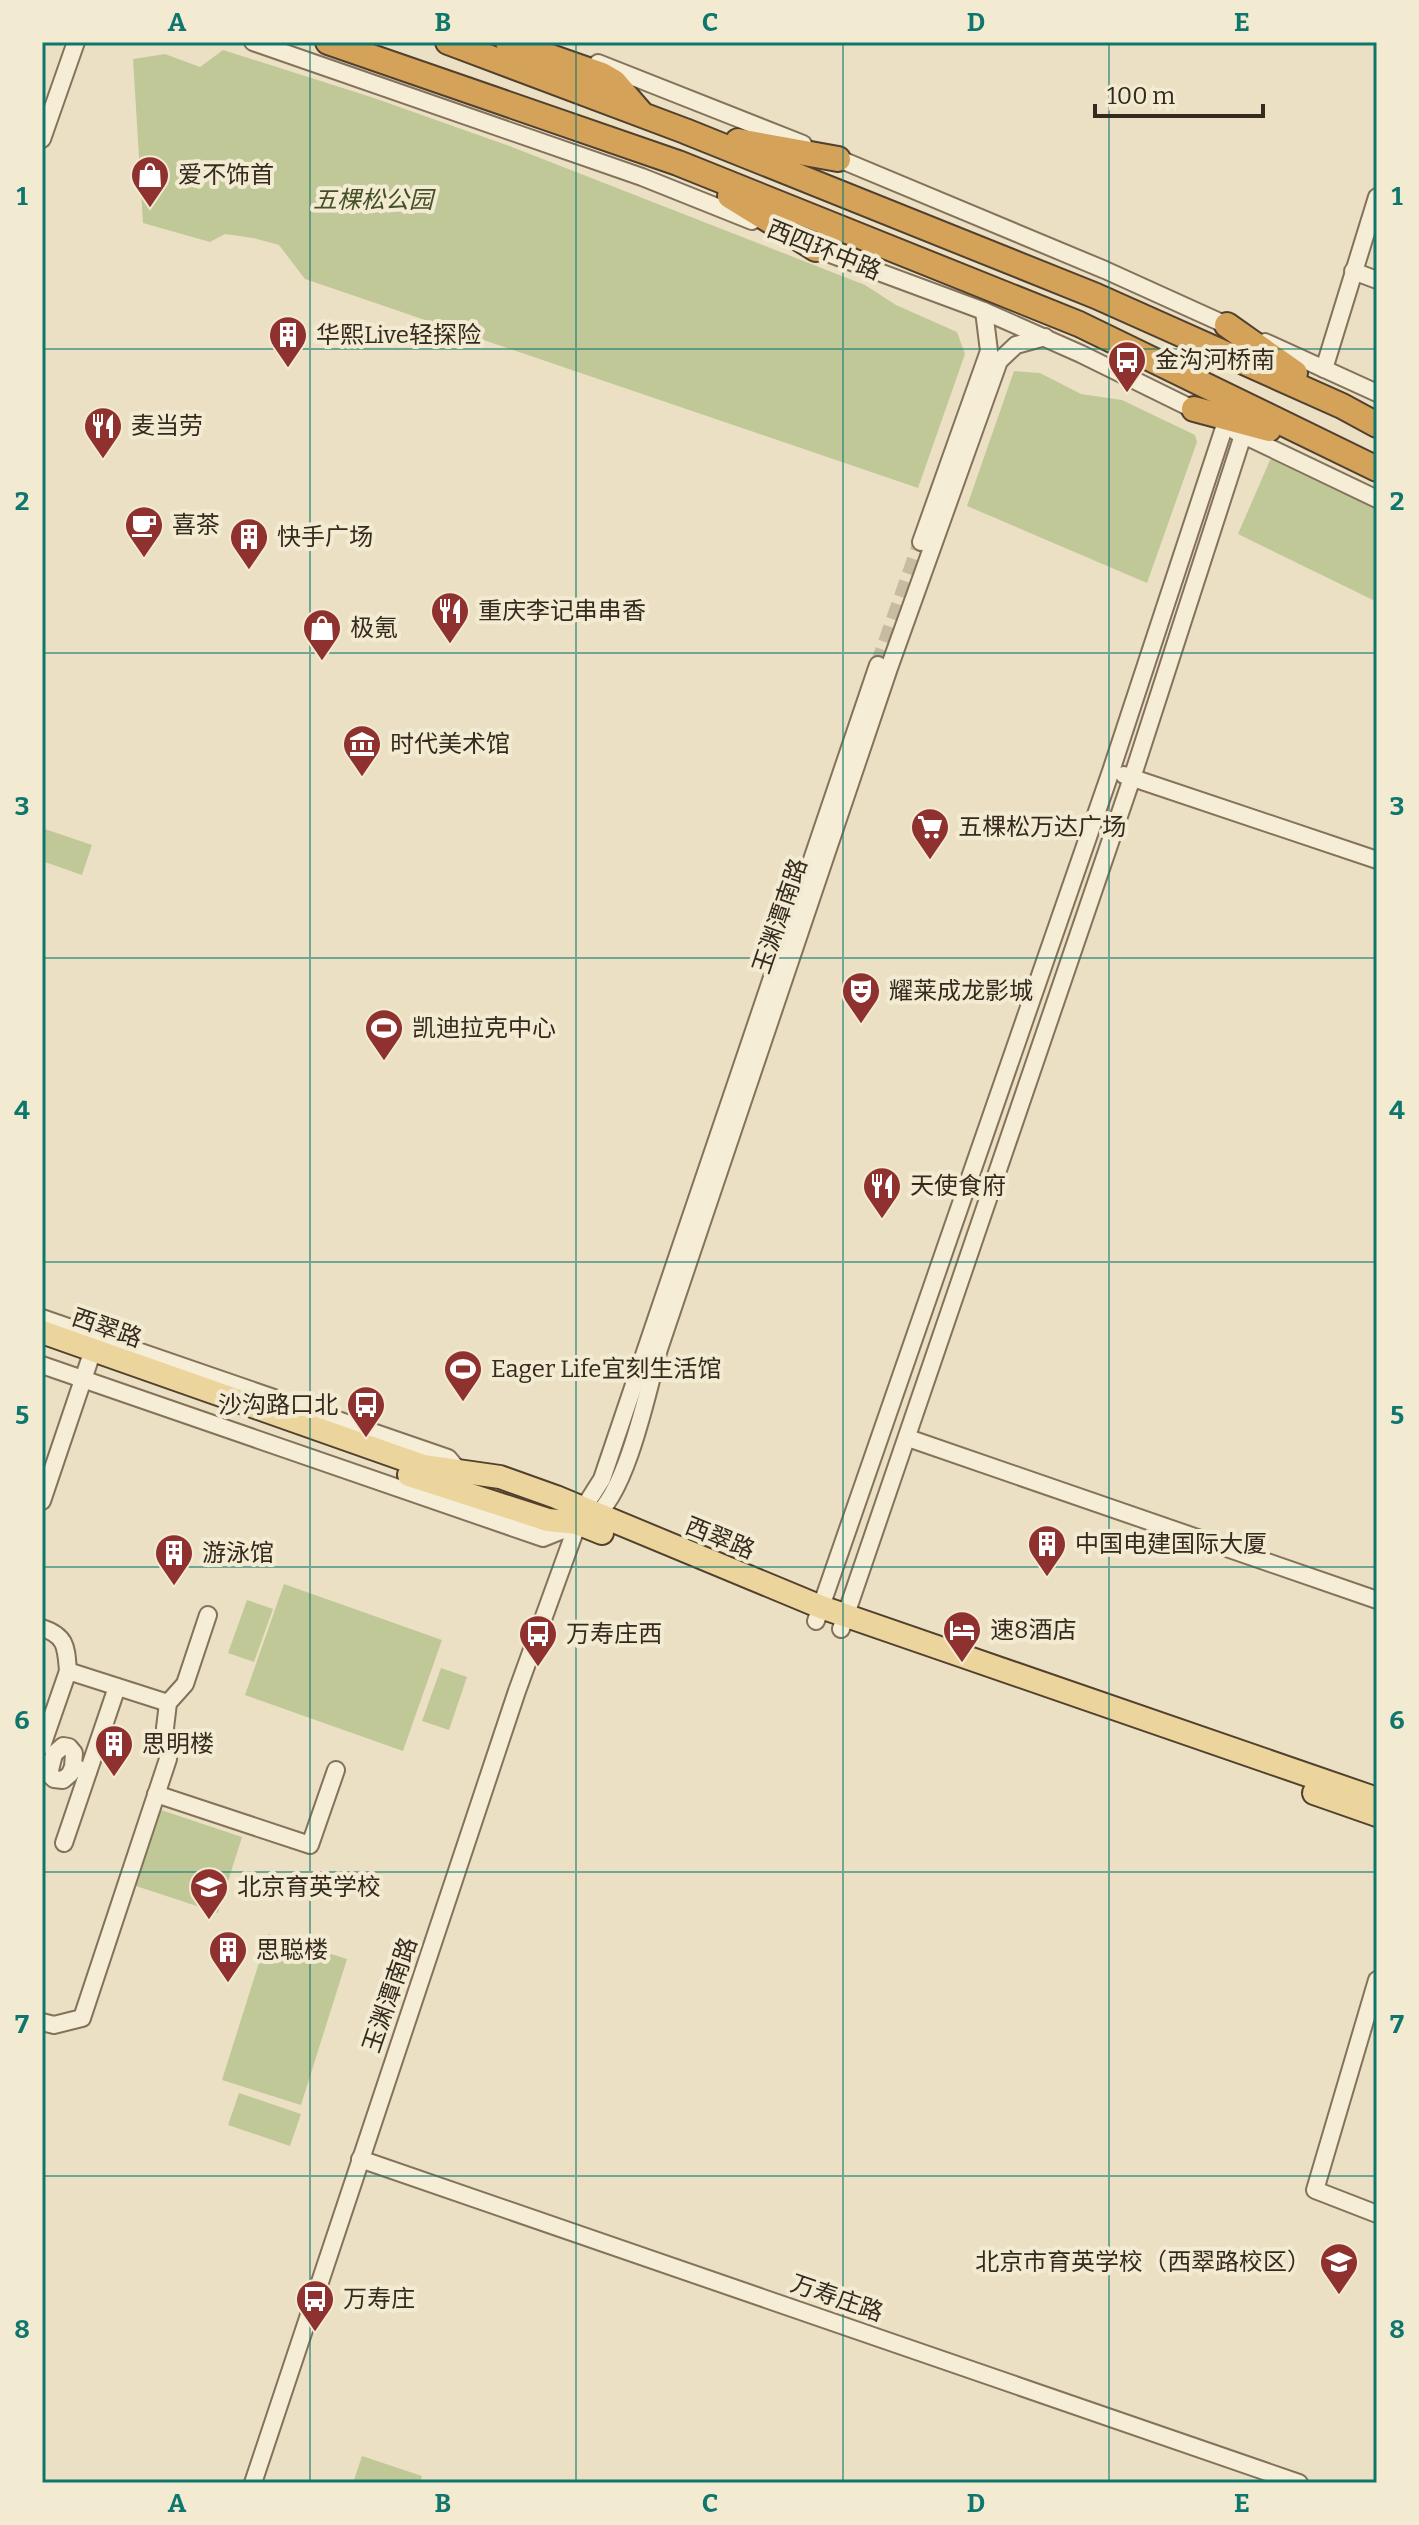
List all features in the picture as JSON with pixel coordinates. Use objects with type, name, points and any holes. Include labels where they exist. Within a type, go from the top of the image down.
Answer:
[{"type":"highway","name":"西四环中路","points":[[328,42],[678,163],[1079,324],[1377,469]]},
{"type":"highway","points":[[448,42],[500,50],[642,114],[1096,296],[1342,406],[1377,425]]},
{"type":"highway","points":[[685,131],[838,159]]},
{"type":"highway","points":[[678,163],[816,249]]},
{"type":"highway","points":[[1227,325],[1342,406]]},
{"type":"highway","points":[[1194,409],[1320,442]]},
{"type":"main road","name":"西翠路","points":[[42,1332],[88,1365],[423,1466],[500,1477],[556,1497],[585,1516],[819,1614],[1377,1799]]},
{"type":"main road","name":"西翠路","points":[[42,1348],[548,1520],[585,1516]]},
{"type":"main road","name":"西翠路","points":[[844,1622],[1377,1815]]},
{"type":"street","points":[[42,139],[76,42]]},
{"type":"street","name":"西四环中路","points":[[253,42],[642,177],[816,249],[984,311],[1045,337],[1377,499]]},
{"type":"street","points":[[543,43],[676,93],[1105,270],[1377,393]]},
{"type":"street","points":[[1324,369],[1377,197]]},
{"type":"street","points":[[1353,271],[1377,280]]},
{"type":"street","points":[[921,542],[989,351],[984,311]]},
{"type":"street","name":"玉渊潭南路","points":[[585,1516],[614,1495],[659,1349],[889,668],[999,361],[1016,345],[1045,337]]},
{"type":"street","points":[[819,1614],[1111,771],[1225,425]]},
{"type":"street","points":[[844,1622],[1132,778],[1243,435]]},
{"type":"street","name":"玉渊潭南路","points":[[253,2483],[517,1691],[602,1479],[878,665]]},
{"type":"street","points":[[1111,771],[1377,860]]},
{"type":"street","points":[[42,1318],[448,1458],[459,1471]]},
{"type":"street","points":[[42,1365],[88,1365],[42,1501]]},
{"type":"street","points":[[908,1438],[1377,1600]]},
{"type":"street","points":[[42,2022],[54,2025],[82,2018],[168,1759],[165,1728],[168,1703],[185,1684],[208,1615]]},
{"type":"street","points":[[42,1628],[56,1633],[66,1647],[68,1671],[45,1754]]},
{"type":"street","points":[[68,1671],[168,1703]]},
{"type":"street","points":[[64,1843],[80,1770],[117,1687]]},
{"type":"street","points":[[45,1754],[67,1746],[74,1753],[80,1770]]},
{"type":"street","points":[[156,1794],[310,1845],[336,1770]]},
{"type":"street","points":[[1377,1980],[1315,2190],[1377,2214]]},
{"type":"street","name":"万寿庄路","points":[[360,2159],[1299,2483]]},
{"type":"green space","name":"五棵松公园","points":[[223,50],[374,98],[512,147],[865,285],[896,305],[957,332],[965,354],[918,488],[305,279],[279,245],[225,234],[210,242],[143,223],[133,59],[165,54],[200,67]]},
{"type":"green space","points":[[1014,371],[1040,373],[1081,394],[1122,400],[1195,435],[1197,442],[1147,583],[967,506]]},
{"type":"green space","points":[[1276,458],[1377,509],[1377,602],[1238,534],[1270,460]]},
{"type":"green space","points":[[42,828],[92,845],[82,875],[42,861]]},
{"type":"green space","points":[[284,1584],[442,1640],[403,1751],[245,1695]]},
{"type":"green space","points":[[247,1600],[273,1609],[254,1662],[228,1653]]},
{"type":"green space","points":[[441,1668],[467,1677],[449,1730],[422,1721]]},
{"type":"green space","points":[[155,1808],[242,1837],[218,1913],[130,1884]]},
{"type":"green space","points":[[268,1934],[347,1959],[301,2105],[222,2080]]},
{"type":"green space","points":[[239,2093],[301,2114],[290,2146],[228,2125]]},
{"type":"green space","points":[[362,2456],[422,2476],[420,2483],[353,2483]]},
{"type":"tunnel","points":[[878,665],[921,542]]},
{"type":"place","name":"爱不饰首","points":[[150,209]]},
{"type":"place","name":"华熙Live轻探险","points":[[288,369]]},
{"type":"place","name":"金沟河桥南","points":[[1127,394]]},
{"type":"place","name":"麦当劳","points":[[103,460]]},
{"type":"place","name":"喜茶","points":[[144,559]]},
{"type":"place","name":"快手广场","points":[[249,571]]},
{"type":"place","name":"重庆李记串串香","points":[[450,645]]},
{"type":"place","name":"极氪","points":[[322,662]]},
{"type":"place","name":"时代美术馆","points":[[362,778]]},
{"type":"place","name":"五棵松万达广场","points":[[930,861]]},
{"type":"place","name":"耀莱成龙影城","points":[[861,1025]]},
{"type":"place","name":"凯迪拉克中心","points":[[384,1062]]},
{"type":"place","name":"天使食府","points":[[882,1220]]},
{"type":"place","name":"Eager Life宜刻生活馆","points":[[463,1403]]},
{"type":"place","name":"沙沟路口北","points":[[366,1439]]},
{"type":"place","name":"中国电建国际大厦","points":[[1047,1578]]},
{"type":"place","name":"游泳馆","points":[[174,1587]]},
{"type":"place","name":"速8酒店","points":[[962,1664]]},
{"type":"place","name":"万寿庄西","points":[[538,1668]]},
{"type":"place","name":"思明楼","points":[[114,1778]]},
{"type":"place","name":"北京育英学校","points":[[209,1921]]},
{"type":"place","name":"思聪楼","points":[[228,1984]]},
{"type":"place","name":"北京市育英学校（西翠路校区）","points":[[1339,2296]]},
{"type":"place","name":"万寿庄","points":[[315,2333]]}]
